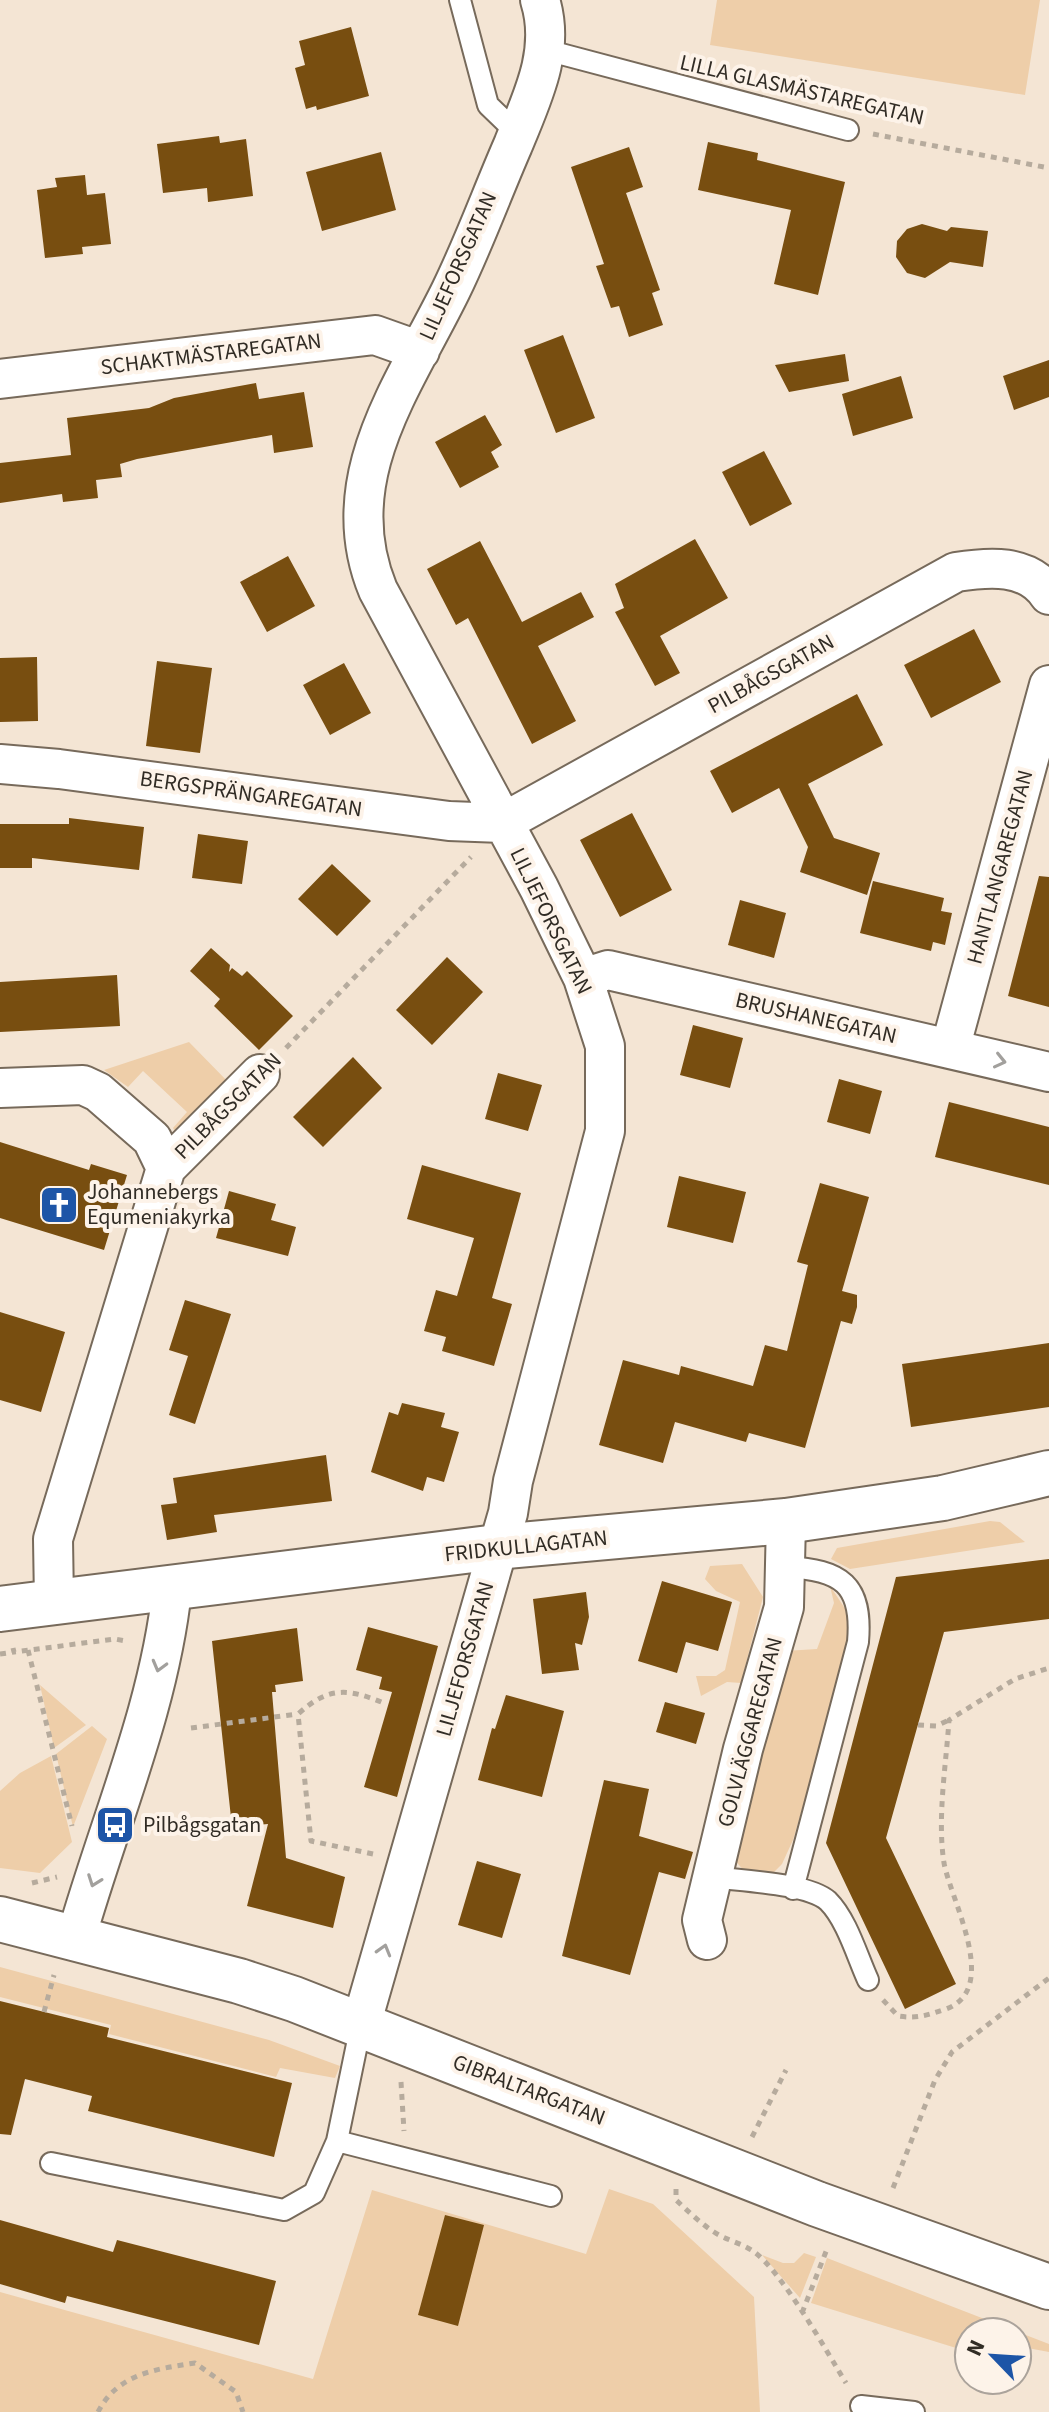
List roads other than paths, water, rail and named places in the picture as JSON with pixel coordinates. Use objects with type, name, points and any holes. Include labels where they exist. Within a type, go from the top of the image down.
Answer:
[{"type":"street","name":"LILJEFORSGATAN","points":[[361,2025],[497,1547],[605,1131],[605,1046],[583,978],[539,888],[378,590],[365,559],[362,517],[374,447],[389,409],[452,289],[536,90],[546,50],[547,21],[540,0]]},
{"type":"street","name":"SCHAKTMÄSTAREGATAN","points":[[0,379],[375,335],[420,351]]},
{"type":"street","name":"PILBÅGSGATAN","points":[[502,823],[956,572],[998,565],[1024,575],[1047,592]]},
{"type":"street","name":"HANTLANGAREGATAN","points":[[950,1049],[1049,685]]},
{"type":"street","name":"BERGSPRÄNGAREGATAN","points":[[0,764],[59,769],[449,821],[502,823]]},
{"type":"street","name":"BRUSHANEGATAN","points":[[583,978],[608,970],[1049,1072]]},
{"type":"street","name":"PILBÅGSGATAN","points":[[54,1602],[53,1539],[166,1168],[260,1074]]},
{"type":"street","points":[[0,1088],[83,1085],[98,1092],[152,1139],[166,1168]]},
{"type":"street","name":"FRIDKULLAGATAN","points":[[9,1636],[54,1602],[172,1590],[497,1547],[786,1521],[943,1498],[1049,1473]]},
{"type":"street","name":"GOLVLÄGGAREGATAN","points":[[707,1940],[702,1920],[743,1749],[784,1607],[786,1521]]},
{"type":"street","points":[[66,1954],[115,1825],[164,1645],[172,1590]]},
{"type":"street","name":"GIBRALTARGATAN","points":[[0,1919],[66,1954],[239,1981],[361,2025],[829,2208],[1049,2287]]},
{"type":"lane","points":[[460,0],[488,105],[517,133]]},
{"type":"lane","name":"LILLA GLASMÄSTAREGATAN","points":[[546,50],[848,130]]},
{"type":"lane","points":[[787,1567],[821,1568],[841,1578],[853,1591],[860,1623],[858,1642],[793,1889]]},
{"type":"lane","points":[[712,1877],[815,1892],[829,1902],[868,1980]]},
{"type":"lane","points":[[51,2163],[284,2210],[314,2193],[337,2141],[361,2025]]},
{"type":"lane","points":[[337,2141],[551,2196]]},
{"type":"lane","points":[[861,2406],[914,2412]]},
{"type":"place","name":"Johannebergs Equmeniakyrka","points":[[59,1205]]},
{"type":"place","name":"Pilbågsgatan","points":[[115,1825]]}]
